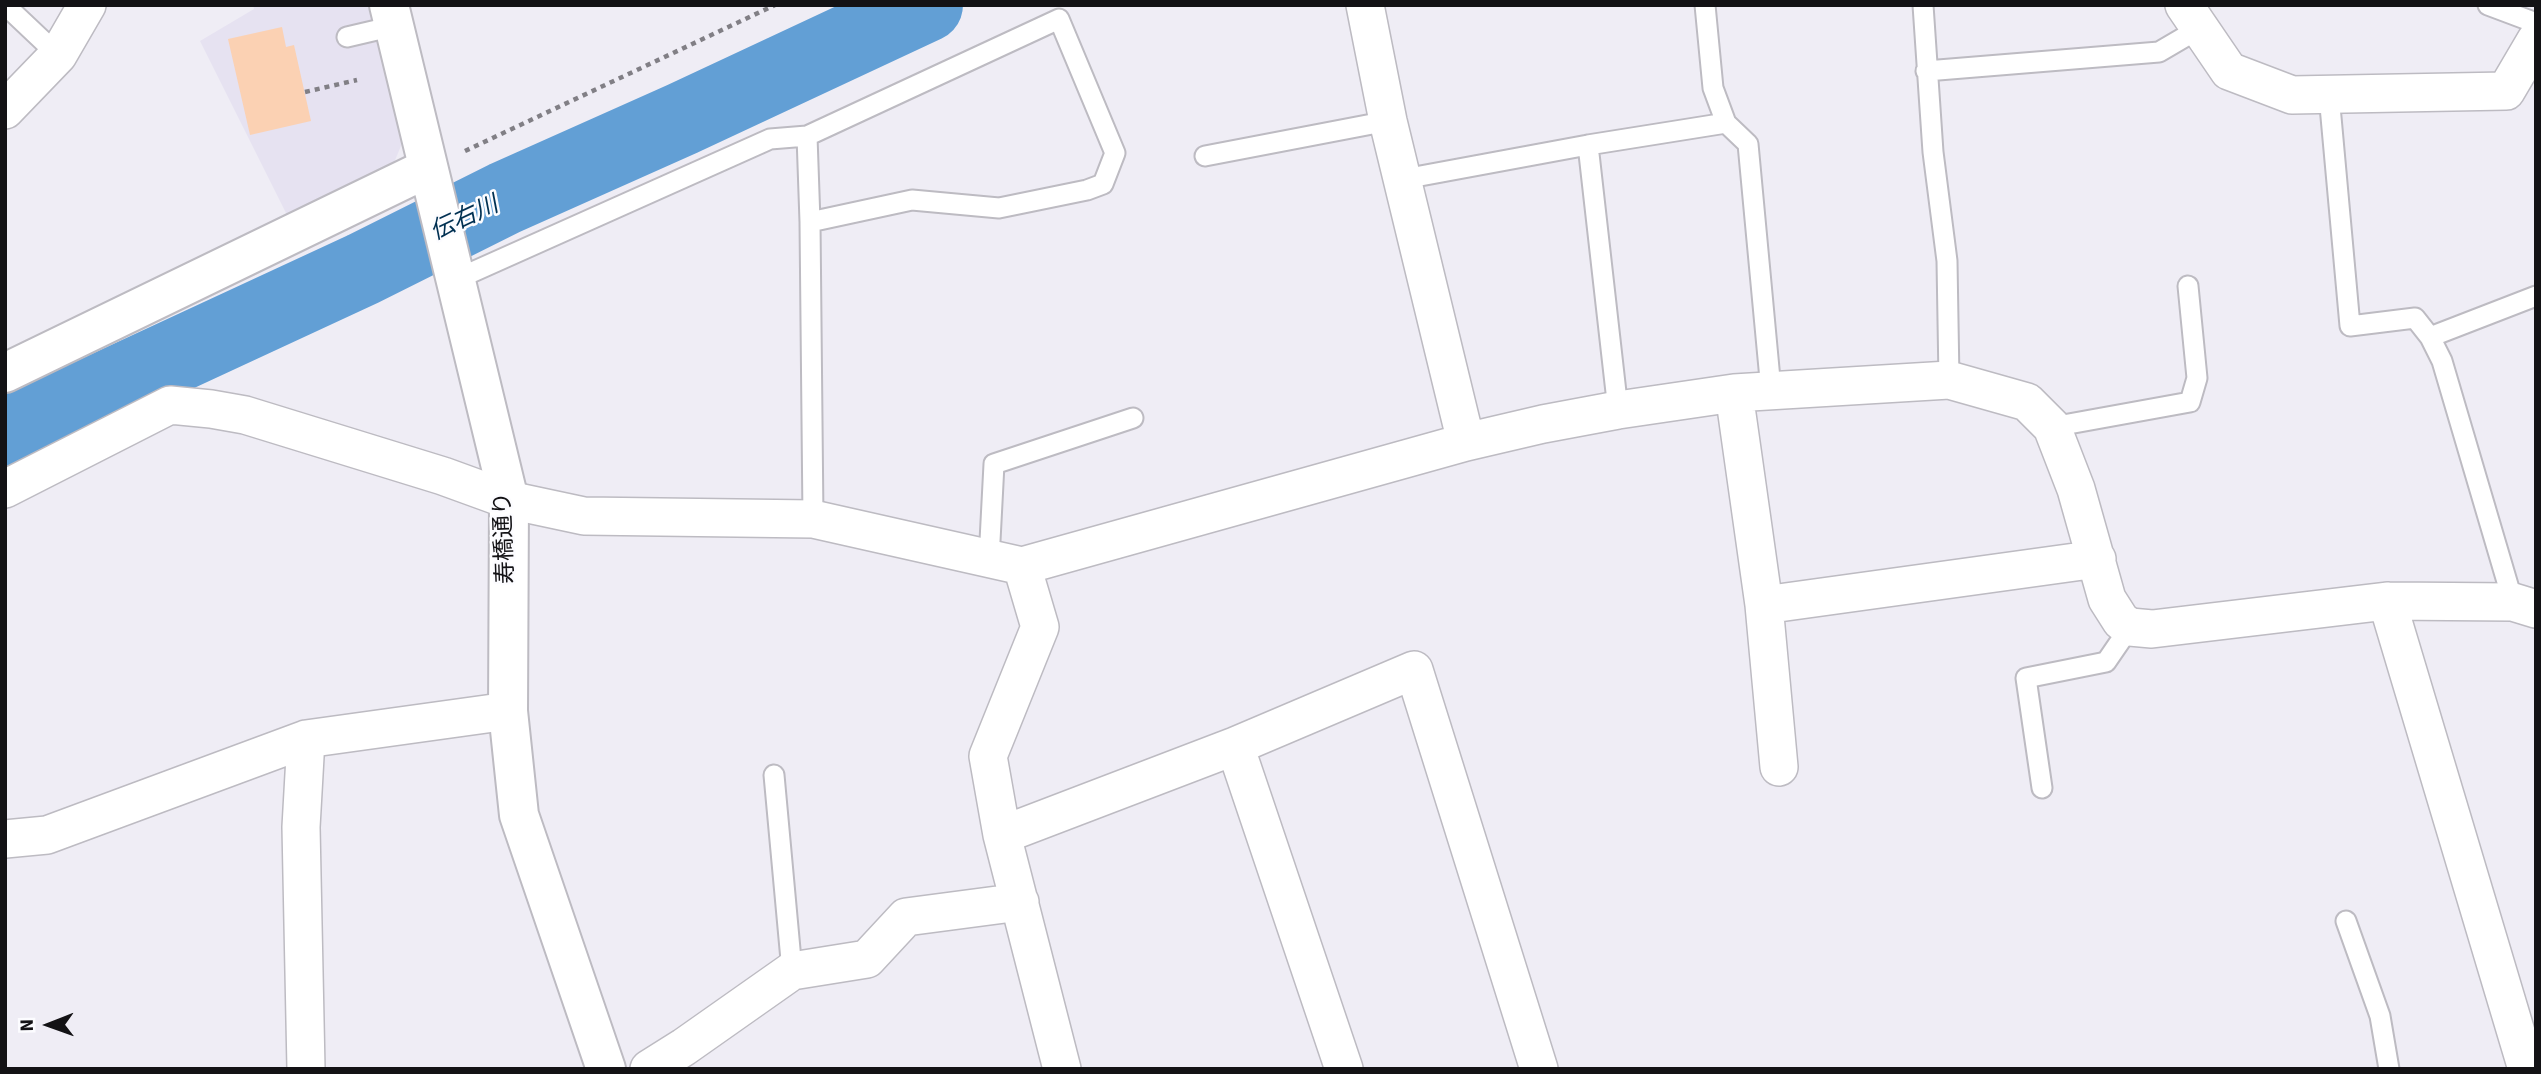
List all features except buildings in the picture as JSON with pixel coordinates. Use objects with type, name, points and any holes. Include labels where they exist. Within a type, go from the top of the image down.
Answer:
[{"type":"street","points":[[5,110],[58,55],[87,5]]},
{"type":"street","points":[[1365,5],[1388,121],[1466,442]]},
{"type":"street","name":"寿橋通り","points":[[392,16],[509,500],[508,710],[519,815],[606,1069]]},
{"type":"street","points":[[2192,16],[2229,71],[2292,95],[2506,91],[2536,40]]},
{"type":"street","points":[[5,373],[431,180]]},
{"type":"street","points":[[5,489],[170,405],[245,415],[443,476],[509,500],[584,516],[813,519],[1005,563],[1543,424],[1734,393],[1949,380],[2027,402],[2052,427],[2076,489],[2107,600],[2121,621],[2130,627],[2152,629],[2387,601],[2524,606]]},
{"type":"street","points":[[1734,393],[1764,605],[1779,767]]},
{"type":"street","points":[[1764,605],[2097,559]]},
{"type":"street","points":[[1005,563],[1040,627],[988,756],[1002,835],[1062,1069]]},
{"type":"street","points":[[2387,601],[2527,1069]]},
{"type":"street","points":[[1002,835],[1235,746],[1414,670],[1539,1069]]},
{"type":"street","points":[[5,839],[47,835],[306,739],[508,710]]},
{"type":"street","points":[[306,739],[301,827],[306,1069]]},
{"type":"street","points":[[1235,746],[1344,1069]]},
{"type":"street","points":[[649,1069],[792,971],[867,959],[906,917],[1020,902]]},
{"type":"lane","points":[[5,5],[58,55]]},
{"type":"lane","points":[[1706,5],[1713,88],[1726,123],[1748,144],[1771,390]]},
{"type":"lane","points":[[1923,5],[1933,152],[1947,261],[1949,380]]},
{"type":"lane","points":[[2488,5],[2536,23]]},
{"type":"lane","points":[[347,37],[392,16]]},
{"type":"lane","points":[[1926,71],[2159,52],[2192,16]]},
{"type":"lane","points":[[455,272],[771,139],[807,136],[1059,19],[1115,153],[1103,184],[1087,190],[999,208],[912,200],[810,222]]},
{"type":"lane","points":[[2329,96],[2350,326],[2415,318],[2430,337],[2442,361],[2524,606]]},
{"type":"lane","points":[[1205,156],[1388,121]]},
{"type":"lane","points":[[1404,179],[1726,123]]},
{"type":"lane","points":[[807,136],[813,519]]},
{"type":"lane","points":[[1588,145],[1618,410]]},
{"type":"lane","points":[[2052,427],[2190,402],[2197,378],[2188,286]]},
{"type":"lane","points":[[2430,337],[2536,296]]},
{"type":"lane","points":[[1005,563],[994,464],[1133,418]]},
{"type":"lane","points":[[2042,788],[2026,678],[2106,662],[2130,627]]},
{"type":"lane","points":[[774,775],[792,971]]},
{"type":"lane","points":[[2346,921],[2380,1016],[2389,1069]]},
{"type":"path","points":[[431,180],[775,5]]},
{"type":"path","points":[[305,92],[357,80]]},
{"type":"shaded area","points":[[253,5],[372,5],[403,141],[391,170],[288,217],[200,41],[254,9]]},
{"type":"waterway","name":"伝右川","points":[[5,435],[363,269],[505,198],[926,5]]}]
